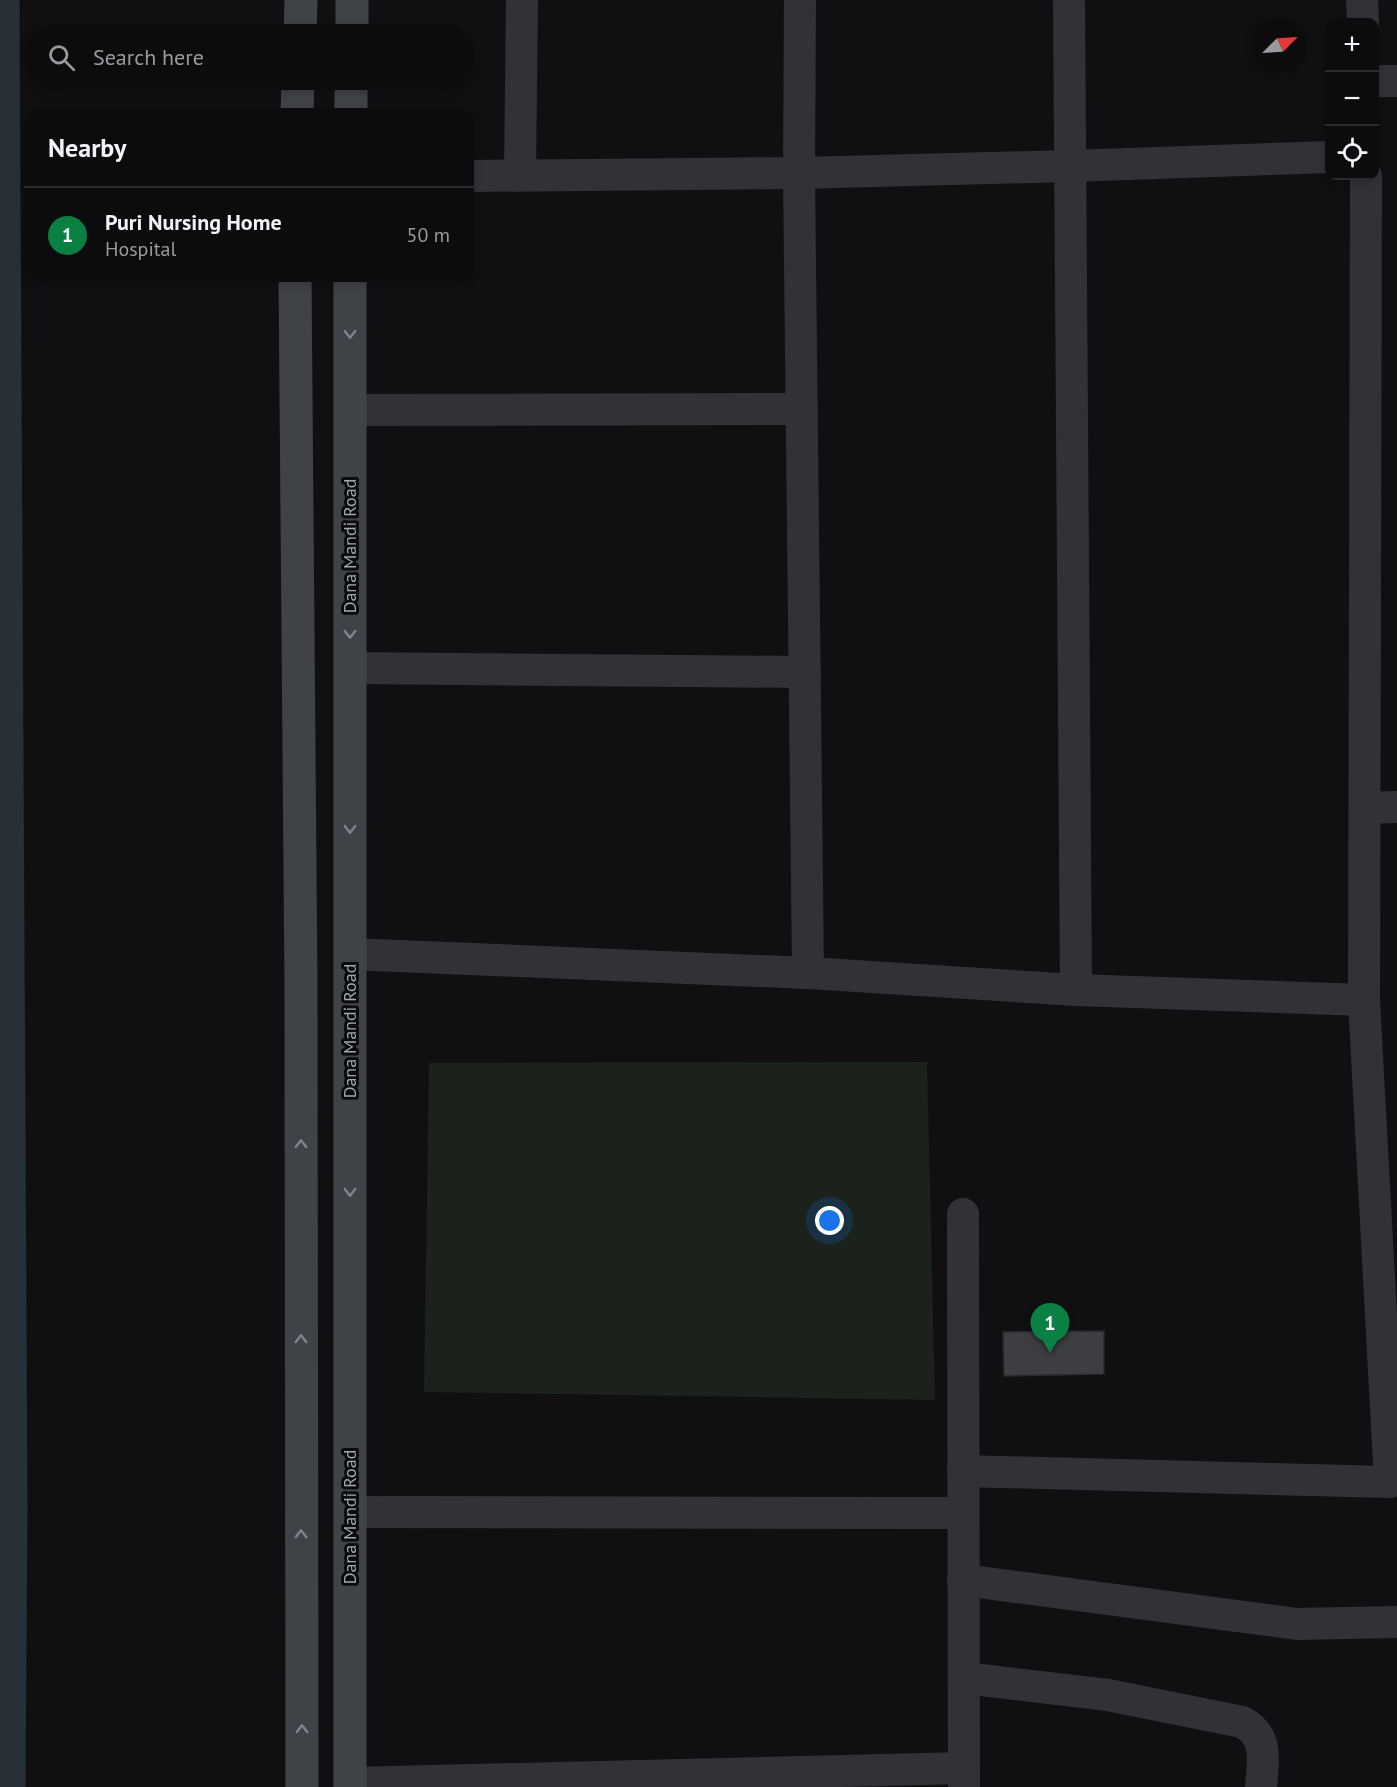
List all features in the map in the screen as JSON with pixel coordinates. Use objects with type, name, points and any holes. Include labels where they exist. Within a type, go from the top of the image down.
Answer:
[{"type":"street","points":[[300,24],[301,0]]},
{"type":"street","points":[[352,0],[352,24]]},
{"type":"street","points":[[520,175],[522,0]]},
{"type":"street","points":[[800,0],[808,973]]},
{"type":"street","points":[[1069,0],[1076,990]]},
{"type":"street","points":[[1362,0],[1363,18]]},
{"type":"street","points":[[1379,81],[1397,81]]},
{"type":"street","points":[[297,108],[298,90]]},
{"type":"street","points":[[351,90],[351,108]]},
{"type":"street","points":[[474,176],[800,173],[1325,157]]},
{"type":"street","points":[[963,1471],[1394,1487],[1364,1000],[1366,180]]},
{"type":"street","points":[[295,282],[301,978],[302,1787]]},
{"type":"street","name":"Dana Mandi Road","points":[[350,282],[350,1785]]},
{"type":"street","points":[[350,410],[802,409]]},
{"type":"street","points":[[350,668],[805,672]]},
{"type":"street","points":[[1365,808],[1397,807]]},
{"type":"street","points":[[350,954],[808,973],[1076,990],[1364,1000]]},
{"type":"street","points":[[350,1785],[964,1778],[963,1214]]},
{"type":"street","points":[[350,1512],[963,1514]]},
{"type":"street","points":[[963,1580],[1297,1624],[1397,1622]]},
{"type":"street","points":[[964,1678],[1108,1695],[1242,1722],[1250,1726],[1262,1744],[1261,1787]]},
{"type":"shaded area","points":[[927,1062],[935,1400],[424,1392],[429,1063]]},
{"type":"building","points":[[1104,1331],[1104,1374],[1004,1376],[1003,1332]]},
{"type":"waterway","points":[[3,0],[11,1509],[9,1787]]},
{"type":"place","name":"Puri Nursing Home","points":[[1050,1353]]}]
